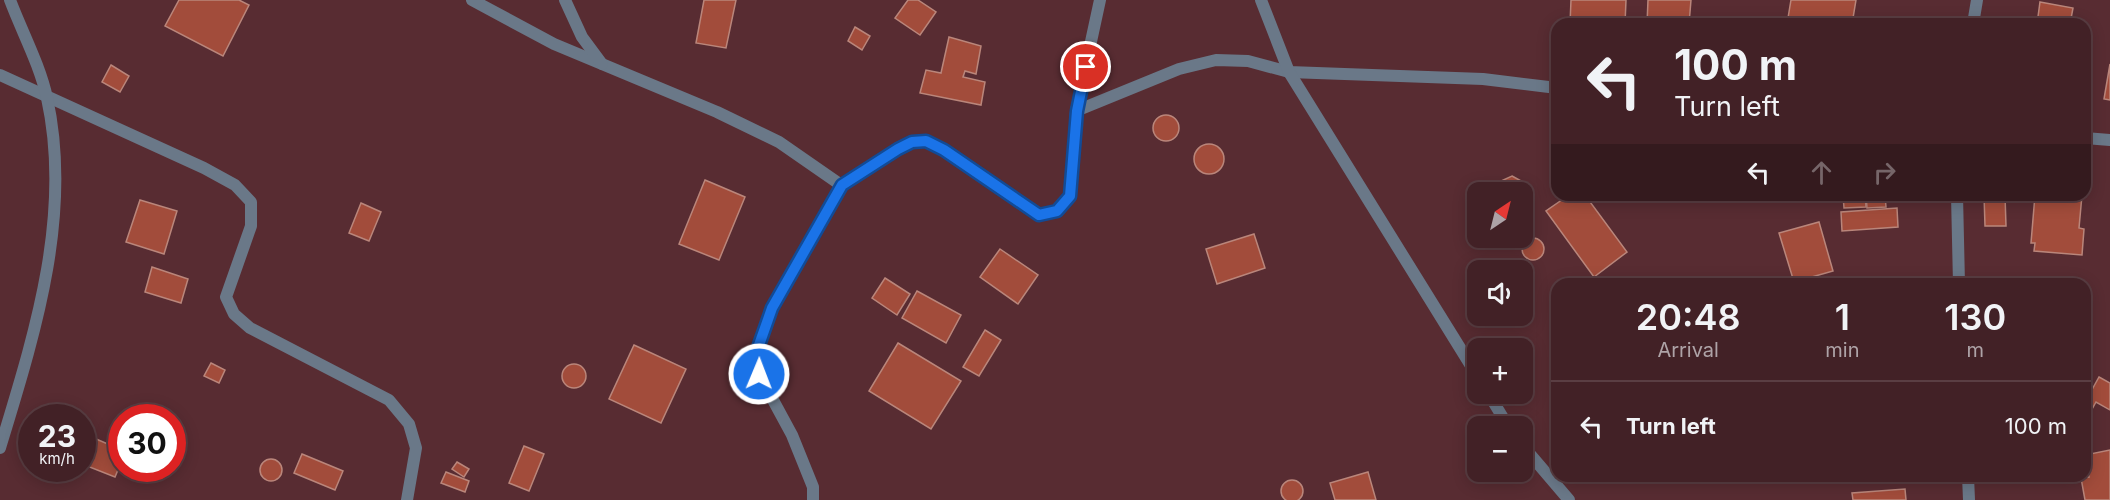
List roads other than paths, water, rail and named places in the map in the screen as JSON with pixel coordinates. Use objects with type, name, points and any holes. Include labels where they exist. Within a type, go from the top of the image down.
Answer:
[{"type":"street","points":[[0,448],[37,318],[56,217],[55,144],[47,97],[10,0]]},
{"type":"street","points":[[472,0],[509,22],[717,112],[779,142],[842,185]]},
{"type":"street","points":[[565,0],[582,37],[602,64]]},
{"type":"street","points":[[813,500],[813,487],[792,435],[759,374],[759,345],[772,308],[842,185],[898,149],[912,142],[926,141],[944,150],[1039,215],[1057,211],[1070,196],[1077,111],[1100,0]]},
{"type":"street","points":[[1261,0],[1289,72],[1467,358]]},
{"type":"street","points":[[1974,18],[1977,0]]},
{"type":"street","points":[[1077,111],[1179,69],[1216,60],[1248,61],[1289,72],[1483,79],[1551,87]]},
{"type":"street","points":[[0,75],[204,168],[235,185],[250,202],[251,225],[226,297],[234,314],[250,328],[389,400],[410,424],[416,448],[407,500]]},
{"type":"street","points":[[2091,138],[2110,140]]},
{"type":"street","points":[[1957,201],[1959,278]]},
{"type":"street","points":[[1533,458],[1551,479]]},
{"type":"street","points":[[1554,482],[1569,500]]},
{"type":"street","points":[[1968,482],[1969,500]]}]
